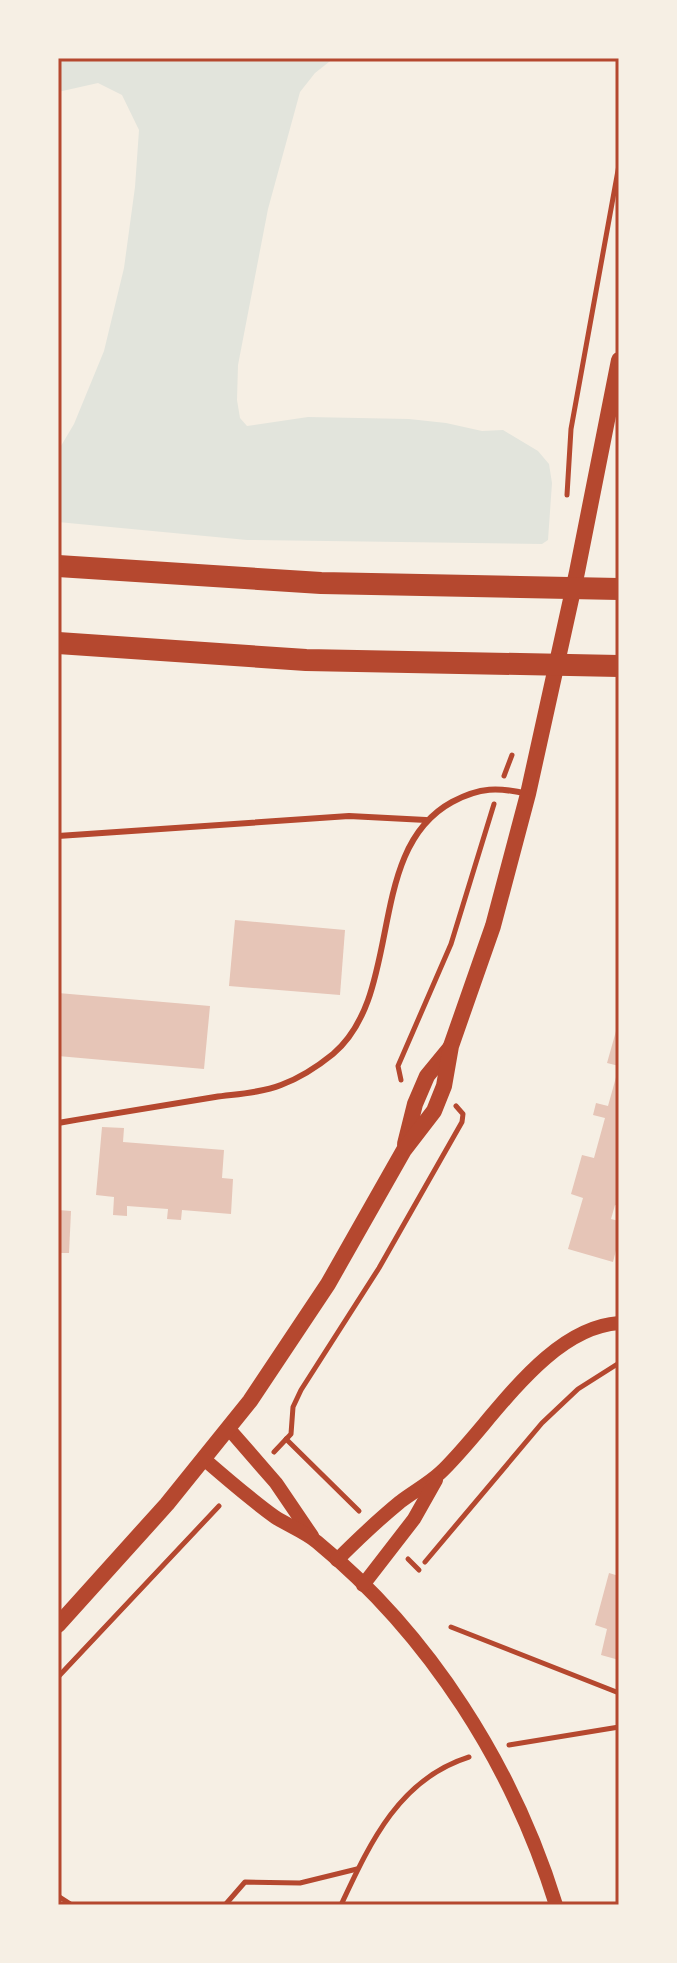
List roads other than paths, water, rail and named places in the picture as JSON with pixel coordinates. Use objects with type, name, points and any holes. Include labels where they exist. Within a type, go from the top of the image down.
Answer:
[{"type":"highway","points":[[58,566],[321,583],[619,589]]},
{"type":"highway","points":[[58,643],[306,660],[619,666]]},
{"type":"main road","points":[[58,1625],[229,1429],[328,1284],[404,1150],[434,1111],[444,1086],[451,1046],[493,926],[528,794],[619,360]]},
{"type":"street","points":[[337,1560],[386,1514],[439,1474],[551,1354],[579,1334],[595,1327],[619,1323]]},
{"type":"street","points":[[229,1429],[276,1483],[314,1540]]},
{"type":"street","points":[[204,1459],[267,1511],[314,1540],[337,1560],[434,1666],[480,1733],[516,1799],[556,1905]]},
{"type":"street","points":[[363,1585],[414,1519],[439,1474]]},
{"type":"lane","points":[[58,1123],[279,1086],[315,1068],[350,1038],[368,1001],[401,869],[411,844],[426,820],[471,793],[500,788],[528,794]]},
{"type":"lane","points":[[58,836],[349,816],[426,820]]}]
